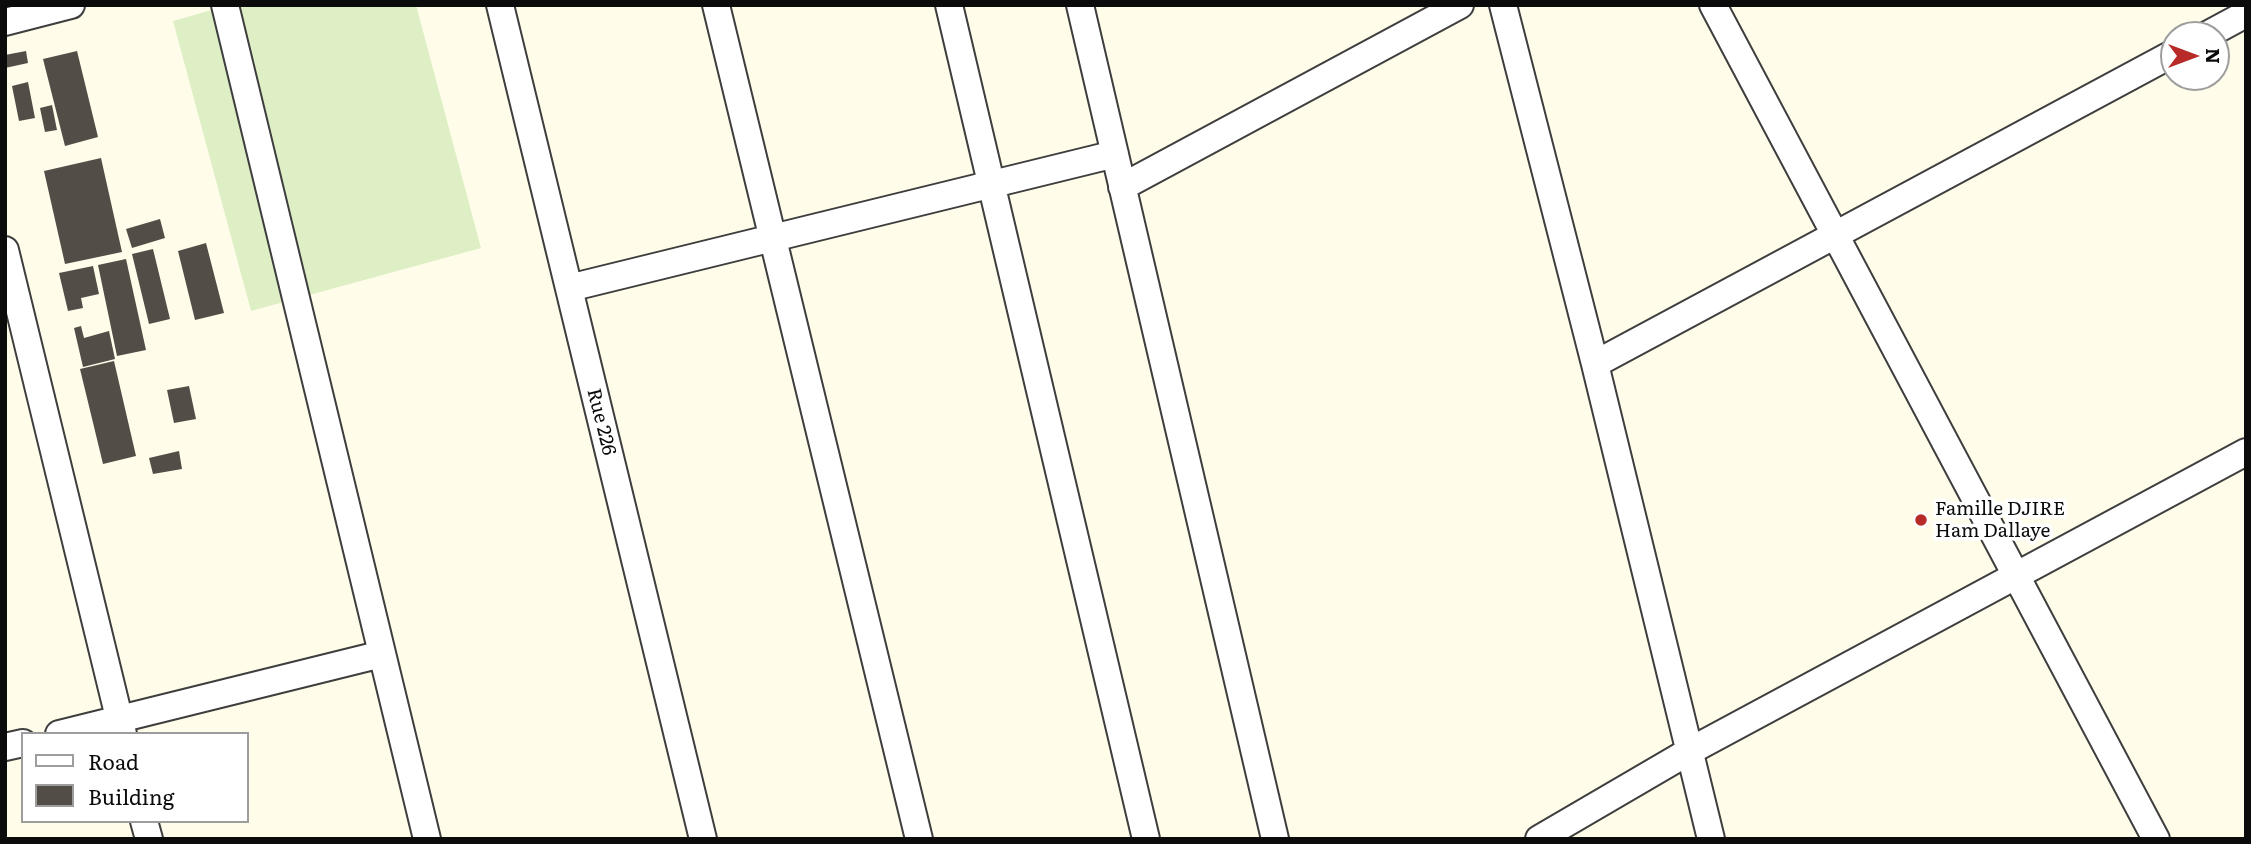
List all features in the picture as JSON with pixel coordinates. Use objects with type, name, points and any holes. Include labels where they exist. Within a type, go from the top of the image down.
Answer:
[{"type":"street","points":[[5,22],[71,5]]},
{"type":"street","points":[[225,5],[427,839]]},
{"type":"street","name":"Rue 226","points":[[500,5],[703,839]]},
{"type":"street","points":[[716,5],[919,839]]},
{"type":"street","points":[[949,5],[1146,839]]},
{"type":"street","points":[[1080,5],[1275,839]]},
{"type":"street","points":[[1122,187],[1460,5]]},
{"type":"street","points":[[1503,5],[1595,364],[1710,839]]},
{"type":"street","points":[[1713,5],[2155,839]]},
{"type":"street","points":[[2230,23],[2246,14]]},
{"type":"street","points":[[1595,364],[2160,61]]},
{"type":"street","points":[[569,288],[1115,154]]},
{"type":"street","points":[[5,250],[121,726]]},
{"type":"street","points":[[1538,839],[1688,752],[2246,452]]},
{"type":"street","points":[[74,732],[121,726],[382,654]]},
{"type":"green space","points":[[229,5],[416,5],[481,248],[251,311],[173,21]]},
{"type":"building","points":[[26,51],[28,63],[5,68],[5,55]]},
{"type":"building","points":[[77,51],[98,137],[65,146],[43,59]]},
{"type":"building","points":[[28,82],[35,118],[19,121],[12,86]]},
{"type":"building","points":[[52,105],[57,130],[45,132],[40,108]]},
{"type":"building","points":[[101,158],[122,252],[65,264],[44,171]]},
{"type":"building","points":[[160,219],[165,238],[132,248],[126,229]]},
{"type":"building","points":[[206,243],[224,313],[195,320],[178,251]]},
{"type":"building","points":[[153,249],[170,319],[149,324],[132,254]]},
{"type":"building","points":[[126,259],[146,350],[117,356],[98,265]]},
{"type":"building","points":[[93,266],[99,294],[81,298],[83,308],[68,311],[59,273]]},
{"type":"building","points":[[81,326],[84,338],[109,331],[115,359],[83,367],[74,328]]},
{"type":"building","points":[[114,361],[136,456],[103,464],[80,369]]},
{"type":"building","points":[[189,386],[196,419],[174,423],[167,390]]},
{"type":"building","points":[[179,451],[182,469],[153,474],[149,458]]},
{"type":"place","name":"Famille DJIRE Ham Dallaye","points":[[1921,520]]}]
